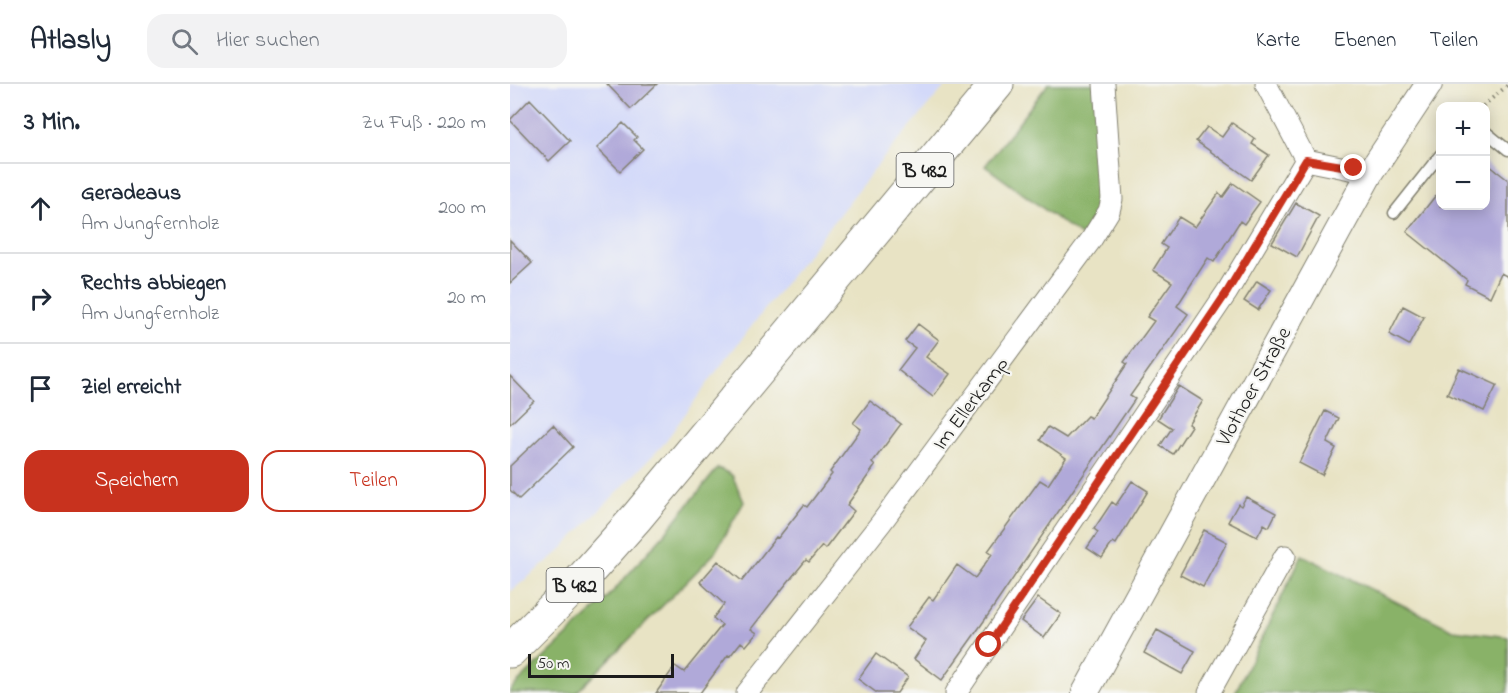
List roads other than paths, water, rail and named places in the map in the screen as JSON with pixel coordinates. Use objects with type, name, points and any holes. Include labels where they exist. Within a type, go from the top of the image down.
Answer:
[{"type":"main road","name":"B 482","points":[[510,651],[580,581],[637,517],[997,84]]},
{"type":"street","name":"Im Ellerkamp","points":[[747,693],[881,523],[1091,240],[1109,211],[1112,183],[1104,84]]},
{"type":"street","points":[[1266,84],[1306,160]]},
{"type":"street","name":"Vlothoer Straße","points":[[1085,693],[1370,172],[1429,84]]},
{"type":"street","points":[[1306,160],[1370,172]]},
{"type":"street","points":[[956,693],[1227,292],[1306,160]]},
{"type":"street","points":[[1209,693],[1285,556]]},
{"type":"lane","points":[[1490,136],[1508,150]]},
{"type":"lane","points":[[1394,213],[1439,156]]}]
